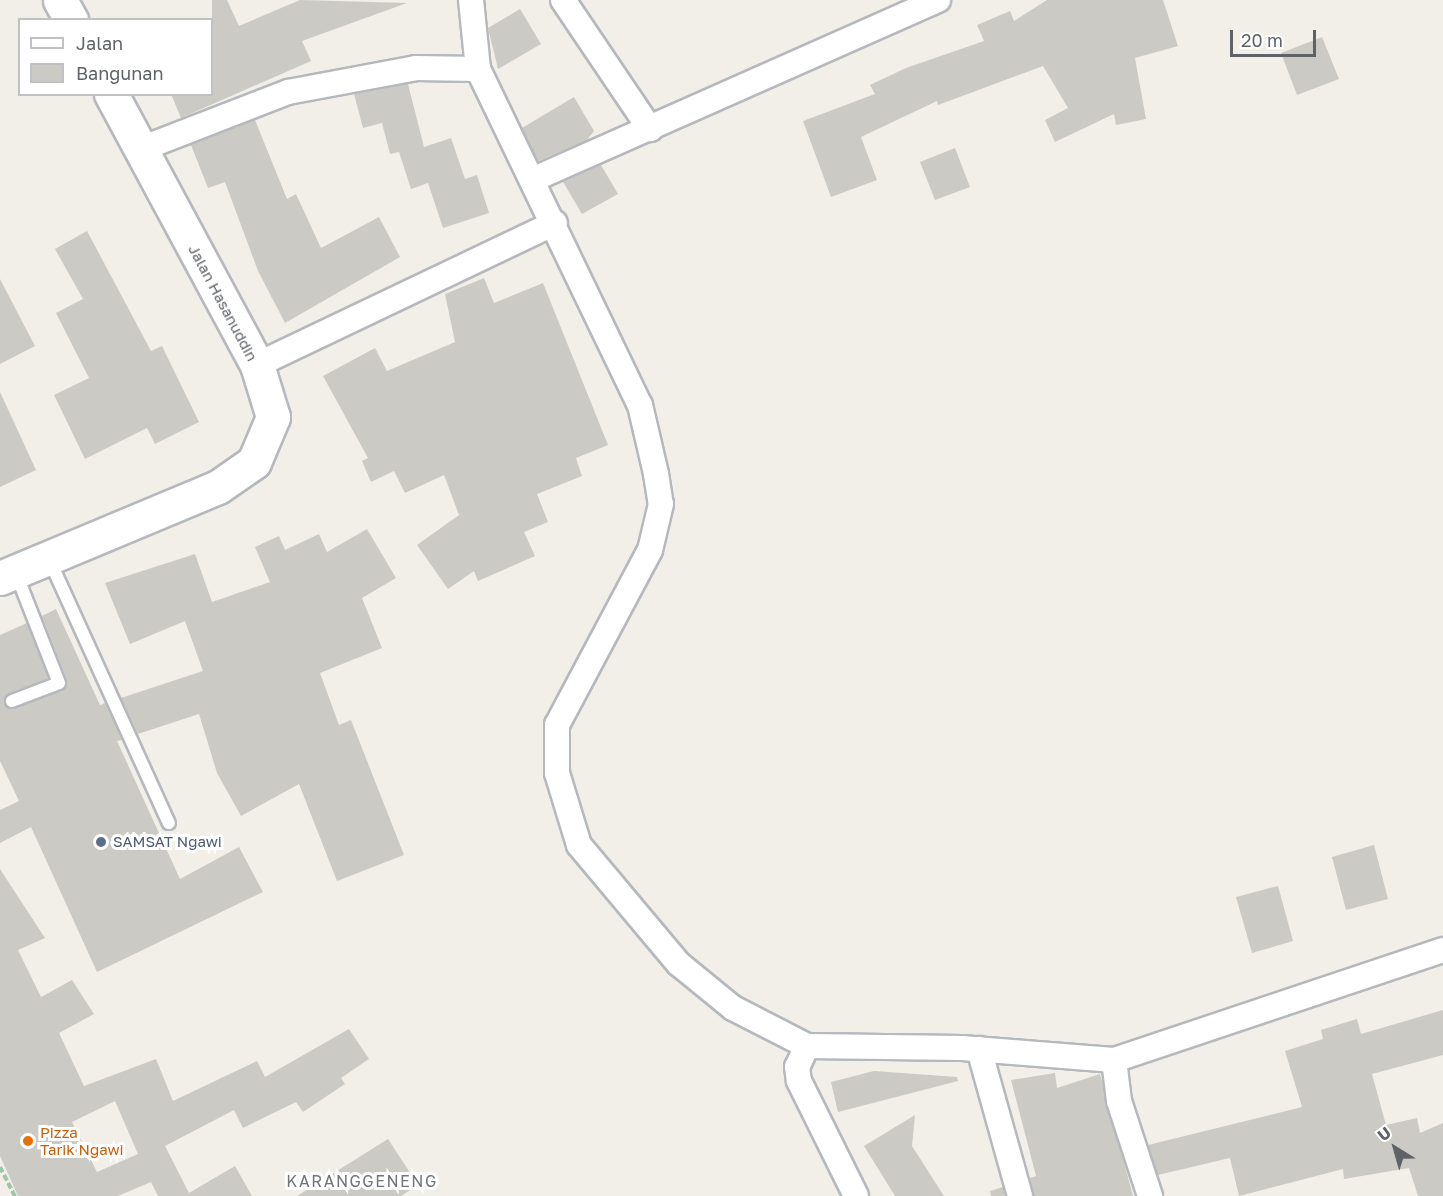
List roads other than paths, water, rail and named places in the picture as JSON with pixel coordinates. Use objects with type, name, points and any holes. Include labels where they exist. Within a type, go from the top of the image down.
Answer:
[{"type":"street","points":[[60,0],[70,18]]},
{"type":"street","points":[[471,0],[478,69],[534,179],[640,405],[661,504],[635,587],[597,641],[558,725],[557,773],[564,809],[579,845],[679,964],[733,1008],[807,1046],[979,1049],[1114,1060],[1443,950]]},
{"type":"street","points":[[563,0],[650,129]]},
{"type":"street","points":[[534,179],[938,0]]},
{"type":"street","points":[[141,149],[288,92],[417,68],[478,69]]},
{"type":"street","name":"Jalan Hasanuddin","points":[[8,575],[218,487],[254,462],[273,417],[257,365],[112,96]]},
{"type":"street","points":[[257,365],[555,223]]},
{"type":"street","points":[[807,1046],[797,1067],[799,1081],[856,1196]]},
{"type":"street","points":[[979,1049],[1020,1196]]},
{"type":"street","points":[[1114,1060],[1119,1101],[1150,1196]]},
{"type":"lane","points":[[48,558],[169,823]]},
{"type":"lane","points":[[8,575],[59,683],[12,700]]},
{"type":"place","name":"SAMSAT Ngawi","points":[[101,842]]},
{"type":"place","name":"Pizza Tarik Ngawi","points":[[28,1141]]},
{"type":"district","name":"KARANGGENENG","points":[[362,1181]]}]
